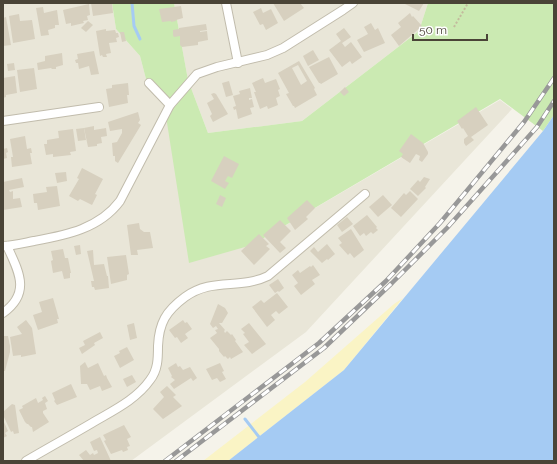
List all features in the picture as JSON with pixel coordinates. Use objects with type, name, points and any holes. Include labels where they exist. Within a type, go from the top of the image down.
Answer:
[{"type":"street","points":[[226,3],[238,63]]},
{"type":"street","points":[[3,313],[14,304],[18,298],[21,282],[17,268],[5,246],[74,232],[89,227],[115,208],[170,105],[197,74],[217,67],[267,55],[283,48],[337,15],[353,3]]},
{"type":"street","points":[[149,83],[170,105]]},
{"type":"street","points":[[3,121],[99,107]]},
{"type":"street","points":[[26,461],[126,403],[145,387],[154,375],[156,368],[159,335],[163,320],[171,309],[185,297],[194,291],[212,285],[253,282],[268,276],[365,194]]},
{"type":"path","points":[[454,27],[468,3]]},
{"type":"shaded area","points":[[3,3],[112,3],[116,29],[140,56],[146,79],[170,105],[252,245],[500,100],[512,109],[306,332],[131,461],[3,461]]},
{"type":"shaded area","points":[[174,3],[428,3],[419,31],[302,121],[208,133],[188,80]]},
{"type":"green space","points":[[112,3],[174,3],[188,80],[208,133],[302,121],[419,31],[428,3],[554,3],[554,115],[543,131],[500,99],[252,245],[189,263],[165,110],[170,105],[146,79],[140,56],[116,29]]},
{"type":"sand","points":[[403,298],[344,370],[228,461],[203,461],[305,382],[394,304]]},
{"type":"water","points":[[554,115],[554,461],[228,461],[344,370],[543,131]]},
{"type":"building","points":[[91,3],[112,3],[113,13],[93,16]]},
{"type":"building","points":[[273,3],[300,3],[304,8],[284,21]]},
{"type":"building","points":[[403,3],[424,3],[419,11]]},
{"type":"building","points":[[89,4],[90,15],[87,16],[88,20],[83,21],[84,23],[71,26],[71,23],[66,24],[63,10]]},
{"type":"building","points":[[181,6],[183,18],[171,22],[162,22],[159,9]]},
{"type":"building","points":[[43,7],[44,13],[57,10],[59,25],[55,25],[55,28],[48,30],[49,35],[41,36],[36,8]]},
{"type":"building","points":[[261,8],[263,13],[271,9],[278,23],[266,30],[263,24],[260,25],[253,12]]},
{"type":"building","points":[[410,13],[412,17],[413,16],[422,26],[399,46],[391,35],[401,27],[398,23]]},
{"type":"building","points":[[19,14],[20,21],[32,20],[35,39],[13,43],[9,16]]},
{"type":"building","points":[[6,17],[11,45],[3,46],[3,18]]},
{"type":"building","points":[[88,21],[93,25],[86,32],[81,28]]},
{"type":"building","points":[[371,23],[375,30],[378,28],[385,43],[364,52],[357,40],[368,34],[364,27]]},
{"type":"building","points":[[206,24],[207,30],[200,32],[207,31],[208,40],[198,42],[198,45],[182,47],[180,45],[180,36],[174,37],[173,35],[173,30],[179,28]]},
{"type":"building","points":[[344,28],[351,37],[342,43],[345,47],[351,42],[362,57],[352,64],[350,61],[342,67],[329,50],[341,41],[336,34]]},
{"type":"building","points":[[106,29],[106,31],[115,30],[119,37],[116,38],[117,42],[109,43],[111,53],[106,54],[107,57],[103,57],[102,55],[100,56],[96,31]]},
{"type":"building","points":[[120,32],[124,32],[126,41],[122,42]]},
{"type":"building","points":[[313,50],[319,60],[308,66],[303,56]]},
{"type":"building","points":[[94,51],[99,74],[91,75],[89,66],[79,69],[78,63],[76,63],[75,60],[78,59],[77,54]]},
{"type":"building","points":[[62,53],[63,65],[56,67],[56,69],[51,68],[38,70],[37,63],[45,61],[45,56]]},
{"type":"building","points":[[329,57],[338,74],[321,84],[309,67]]},
{"type":"building","points":[[299,61],[315,88],[314,89],[317,95],[295,108],[286,94],[289,93],[278,73]],"holes":[[[298,65],[307,81],[301,85],[292,68]]]},
{"type":"building","points":[[14,63],[15,70],[8,71],[7,64]]},
{"type":"building","points":[[34,68],[37,89],[20,92],[17,70]]},
{"type":"building","points":[[15,76],[17,93],[6,95],[6,97],[3,98],[3,78]]},
{"type":"building","points":[[263,78],[265,83],[276,79],[280,89],[278,90],[280,96],[276,98],[278,105],[268,109],[267,106],[260,109],[252,83]]},
{"type":"building","points":[[229,81],[233,95],[226,97],[222,83]]},
{"type":"building","points":[[128,83],[128,103],[109,107],[106,89],[112,88],[112,85]]},
{"type":"building","points":[[345,87],[349,92],[344,96],[340,92]]},
{"type":"building","points":[[250,88],[252,98],[249,98],[249,100],[252,99],[254,107],[250,108],[252,114],[238,119],[236,109],[234,110],[233,107],[236,106],[233,96],[240,94],[239,91]]},
{"type":"building","points":[[214,93],[228,114],[213,122],[210,116],[212,114],[207,103],[214,99],[211,94]]},
{"type":"building","points":[[476,107],[488,125],[471,137],[474,140],[466,146],[464,139],[468,136],[457,121]]},
{"type":"building","points":[[138,112],[140,120],[138,123],[141,125],[118,163],[115,161],[115,156],[113,156],[112,143],[117,142],[122,133],[122,129],[110,131],[108,122]]},
{"type":"building","points":[[94,126],[94,130],[106,128],[107,136],[101,137],[102,143],[97,144],[97,146],[88,147],[84,128]]},
{"type":"building","points":[[84,128],[86,140],[78,141],[76,129]]},
{"type":"building","points":[[73,129],[76,151],[70,152],[71,155],[53,157],[53,154],[46,155],[44,144],[47,144],[47,140],[59,138],[58,131]]},
{"type":"building","points":[[411,134],[423,143],[428,152],[422,162],[419,160],[420,156],[416,154],[410,163],[401,157],[403,154],[399,151]]},
{"type":"building","points":[[25,136],[27,149],[31,148],[32,153],[30,153],[32,164],[12,167],[11,157],[13,157],[10,139]]},
{"type":"building","points":[[7,148],[7,158],[3,159],[3,149]]},
{"type":"building","points":[[224,156],[239,164],[232,178],[228,176],[225,181],[229,183],[225,189],[211,181]]},
{"type":"building","points":[[82,168],[103,179],[95,194],[97,195],[92,205],[80,199],[78,201],[69,196],[79,179],[77,178]]},
{"type":"building","points":[[66,172],[67,181],[57,183],[55,173]]},
{"type":"building","points":[[424,177],[430,179],[425,187],[426,188],[418,196],[410,189],[418,180],[420,182]]},
{"type":"building","points":[[22,178],[24,187],[9,190],[10,192],[13,191],[13,199],[20,198],[22,207],[3,210],[3,182]]},
{"type":"building","points":[[57,186],[60,206],[38,210],[37,203],[34,203],[33,194],[47,192],[46,187]]},
{"type":"building","points":[[410,191],[418,199],[401,217],[391,208],[404,193],[406,195]]},
{"type":"building","points":[[220,195],[226,198],[222,207],[216,204]]},
{"type":"building","points":[[383,195],[392,205],[378,217],[369,207]]},
{"type":"building","points":[[307,200],[315,208],[306,217],[308,219],[295,230],[287,218]]},
{"type":"building","points":[[367,215],[378,230],[373,234],[371,232],[366,236],[364,233],[360,236],[353,226]]},
{"type":"building","points":[[347,217],[353,224],[342,232],[337,225]]},
{"type":"building","points":[[280,220],[291,231],[280,242],[286,248],[280,253],[263,235]]},
{"type":"building","points":[[139,223],[140,229],[144,232],[150,232],[153,248],[137,250],[138,255],[131,255],[127,225]]},
{"type":"building","points":[[351,229],[364,250],[354,258],[350,253],[348,255],[339,245],[342,243],[338,238]]},
{"type":"building","points":[[259,234],[269,244],[266,246],[270,249],[254,265],[241,251]]},
{"type":"building","points":[[327,244],[335,254],[322,263],[310,251],[314,247],[318,252]]},
{"type":"building","points":[[80,245],[81,254],[76,255],[74,246]]},
{"type":"building","points":[[63,249],[65,258],[68,258],[71,273],[70,278],[64,279],[62,271],[53,273],[51,261],[53,260],[51,251]]},
{"type":"building","points":[[93,250],[94,265],[104,264],[108,276],[109,288],[95,290],[94,287],[92,287],[91,281],[94,281],[87,251]]},
{"type":"building","points":[[126,255],[129,274],[127,275],[127,280],[111,284],[107,257]]},
{"type":"building","points":[[313,265],[320,275],[312,280],[315,284],[301,295],[294,286],[298,283],[292,275],[298,270],[300,273]]},
{"type":"building","points":[[278,279],[284,288],[275,293],[269,285]]},
{"type":"building","points":[[277,293],[288,307],[279,314],[276,311],[271,315],[275,320],[267,327],[252,307],[261,300],[264,303]]},
{"type":"building","points":[[53,298],[59,319],[57,319],[58,323],[38,330],[33,315],[42,312],[39,302]]},
{"type":"building","points":[[218,304],[225,308],[228,313],[222,323],[219,323],[225,330],[225,333],[227,331],[231,335],[232,334],[243,352],[231,359],[230,357],[228,359],[225,356],[224,357],[210,338],[217,333],[215,330],[218,329],[216,326],[213,328],[210,324]]},
{"type":"building","points":[[26,320],[32,328],[36,354],[21,357],[21,355],[13,356],[10,337],[22,334],[17,327]]},
{"type":"building","points":[[183,320],[185,323],[187,322],[192,329],[185,334],[188,338],[181,343],[169,330]]},
{"type":"building","points":[[134,323],[137,338],[130,340],[127,325]]},
{"type":"building","points":[[249,323],[266,344],[252,354],[244,345],[249,342],[243,334],[245,333],[241,329]]},
{"type":"building","points":[[100,332],[103,338],[94,343],[95,345],[82,354],[79,348],[85,345],[83,341]]},
{"type":"building","points":[[3,336],[8,336],[10,346],[5,371],[3,371]]},
{"type":"building","points":[[127,347],[134,360],[120,368],[114,356],[120,353],[119,351]]},
{"type":"building","points":[[85,362],[88,368],[98,363],[104,376],[106,375],[112,387],[102,391],[100,386],[90,390],[87,384],[81,384],[80,366]]},
{"type":"building","points":[[176,363],[178,367],[180,366],[183,370],[190,367],[197,378],[193,381],[191,378],[174,389],[170,384],[175,380],[171,377],[172,376],[168,368]]},
{"type":"building","points":[[220,363],[224,371],[222,372],[226,379],[220,382],[217,378],[212,380],[206,369]]},
{"type":"building","points":[[132,375],[136,382],[127,387],[123,379]]},
{"type":"building","points":[[71,384],[77,397],[57,405],[54,401],[55,400],[52,393]]},
{"type":"building","points":[[167,386],[176,395],[173,397],[182,406],[163,419],[153,409],[164,397],[160,392]]},
{"type":"building","points":[[45,396],[48,401],[45,403],[47,409],[43,411],[43,413],[49,422],[33,432],[32,427],[25,422],[19,410],[23,408],[22,406],[36,398],[38,403],[43,400],[42,398]]},
{"type":"building","points":[[12,404],[15,405],[19,433],[14,434],[13,431],[11,432],[3,415],[4,411]]},
{"type":"building","points":[[3,420],[8,431],[5,433],[7,436],[3,438]]},
{"type":"building","points":[[124,425],[131,437],[127,439],[130,446],[127,447],[128,450],[123,452],[122,450],[111,454],[104,441],[106,440],[103,435]]},
{"type":"building","points":[[100,437],[111,461],[84,461],[79,455],[86,450],[90,455],[93,453],[94,455],[98,453],[97,450],[94,451],[90,442]]},
{"type":"waterway","points":[[132,3],[134,26],[140,39]]},
{"type":"waterway","points":[[245,419],[259,437]]},
{"type":"railway","points":[[165,461],[319,343],[386,281],[440,223],[524,122],[554,78]]},
{"type":"railway","points":[[176,461],[324,348],[447,228],[537,127],[554,101]]}]
